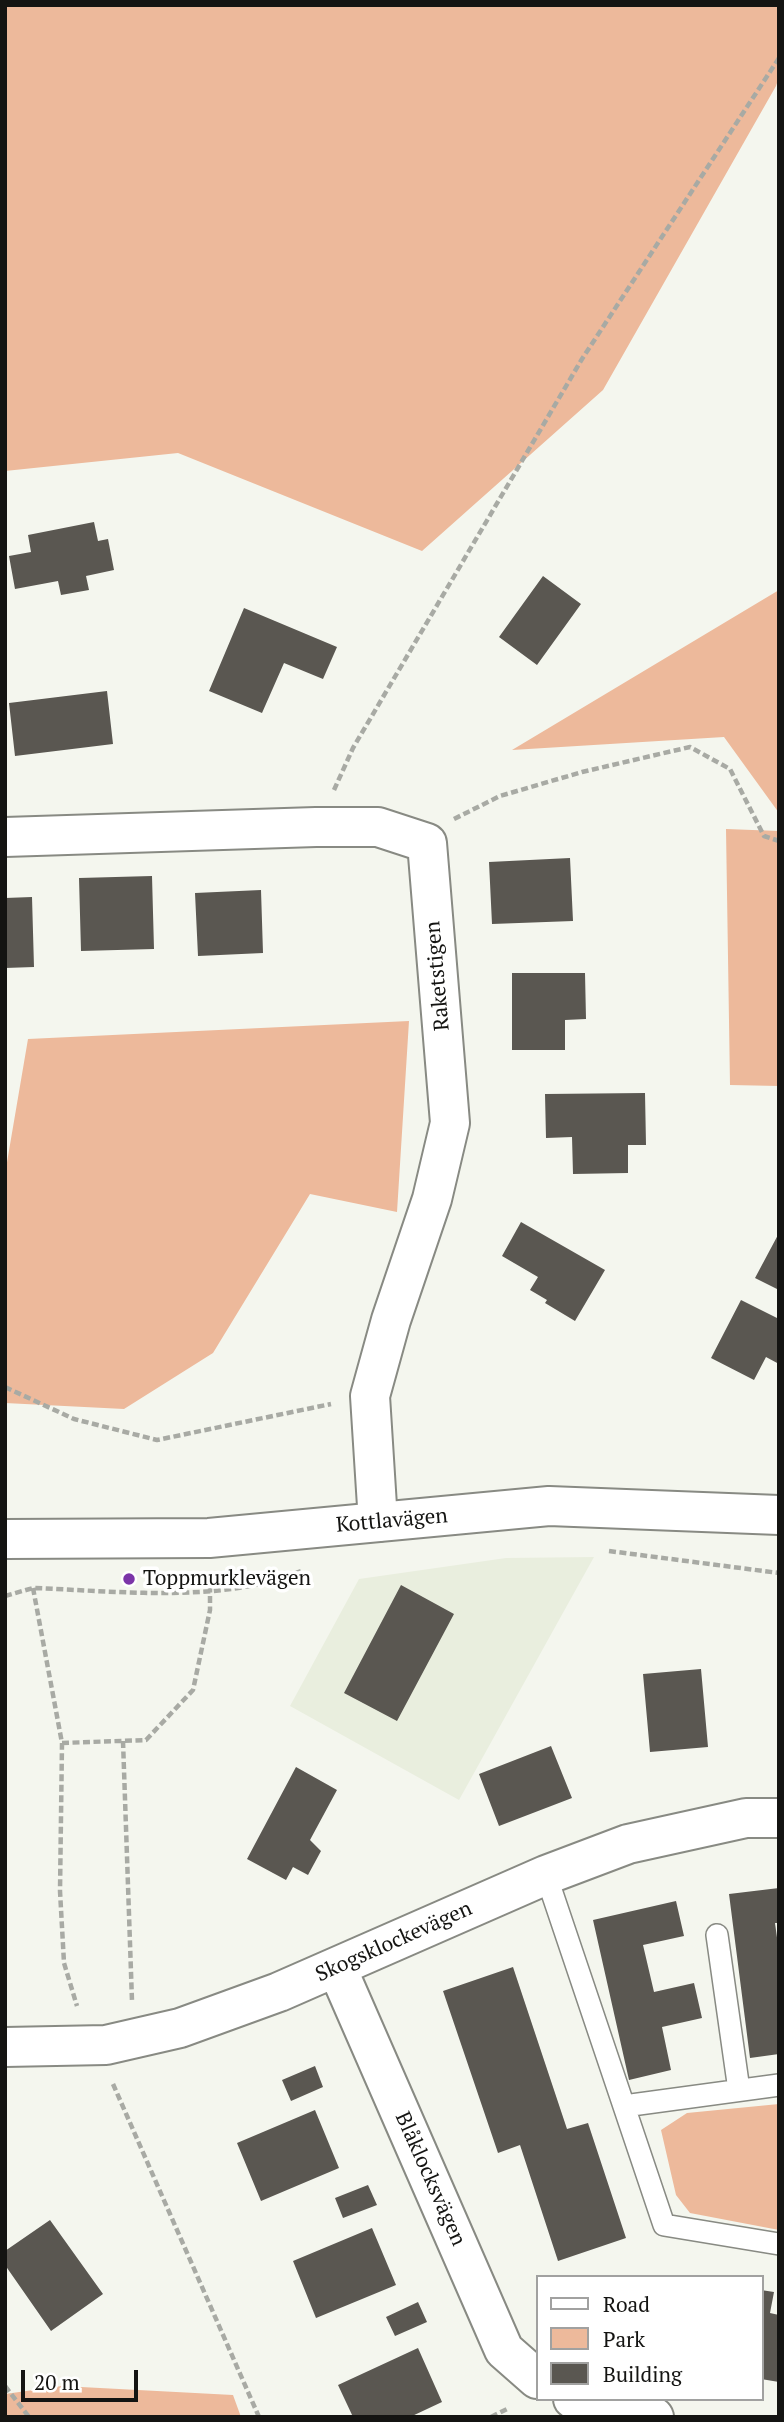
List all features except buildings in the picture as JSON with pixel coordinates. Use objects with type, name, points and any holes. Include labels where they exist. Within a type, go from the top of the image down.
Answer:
[{"type":"street","points":[[5,837],[378,827],[427,843]]},
{"type":"street","name":"Raketstigen","points":[[378,1522],[370,1396],[391,1320],[432,1199],[450,1124],[427,843]]},
{"type":"street","name":"Kottlavägen","points":[[5,1539],[209,1538],[549,1506],[779,1515]]},
{"type":"street","name":"Skogsklockevägen","points":[[5,2047],[106,2045],[180,2028],[337,1968],[547,1875],[628,1844],[746,1818],[779,1818]]},
{"type":"street","name":"Blåklocksvägen","points":[[337,1968],[504,2350],[536,2378]]},
{"type":"street","points":[[578,2401],[592,2407],[654,2417]]},
{"type":"lane","points":[[547,1875],[664,2225],[779,2244]]},
{"type":"lane","points":[[717,1935],[739,2090]]},
{"type":"lane","points":[[624,2106],[779,2085]]},
{"type":"path","points":[[316,827],[353,748],[582,359],[779,58]]},
{"type":"path","points":[[427,843],[456,817],[500,796],[582,772],[690,747],[730,769],[764,836],[779,841]]},
{"type":"path","points":[[5,1387],[74,1419],[157,1440],[370,1396]]},
{"type":"path","points":[[62,1743],[146,1740],[193,1690],[210,1609],[209,1538]]},
{"type":"path","points":[[605,1550],[779,1573]]},
{"type":"path","points":[[5,1596],[33,1588],[210,1593],[276,1581],[302,1570]]},
{"type":"path","points":[[33,1588],[62,1743],[60,1891],[64,1963],[80,2014]]},
{"type":"path","points":[[123,1741],[131,1990],[137,2040]]},
{"type":"path","points":[[111,2080],[259,2417]]},
{"type":"path","points":[[5,2386],[29,2417]]},
{"type":"shaded area","points":[[594,1557],[459,1800],[290,1706],[359,1579],[506,1558]]},
{"type":"green space","points":[[5,5],[779,5],[779,77],[603,390],[422,551],[178,453],[5,471]]},
{"type":"green space","points":[[779,590],[779,813],[724,737],[512,750]]},
{"type":"green space","points":[[726,829],[779,831],[779,1086],[730,1085]]},
{"type":"green space","points":[[409,1021],[397,1212],[310,1194],[213,1353],[124,1409],[5,1403],[5,1174],[28,1039]]},
{"type":"green space","points":[[779,2104],[779,2230],[690,2213],[676,2195],[661,2130],[687,2113]]},
{"type":"green space","points":[[62,2386],[233,2395],[241,2417],[5,2417],[5,2394]]},
{"type":"place","name":"Toppmurklevägen","points":[[129,1579]]}]
